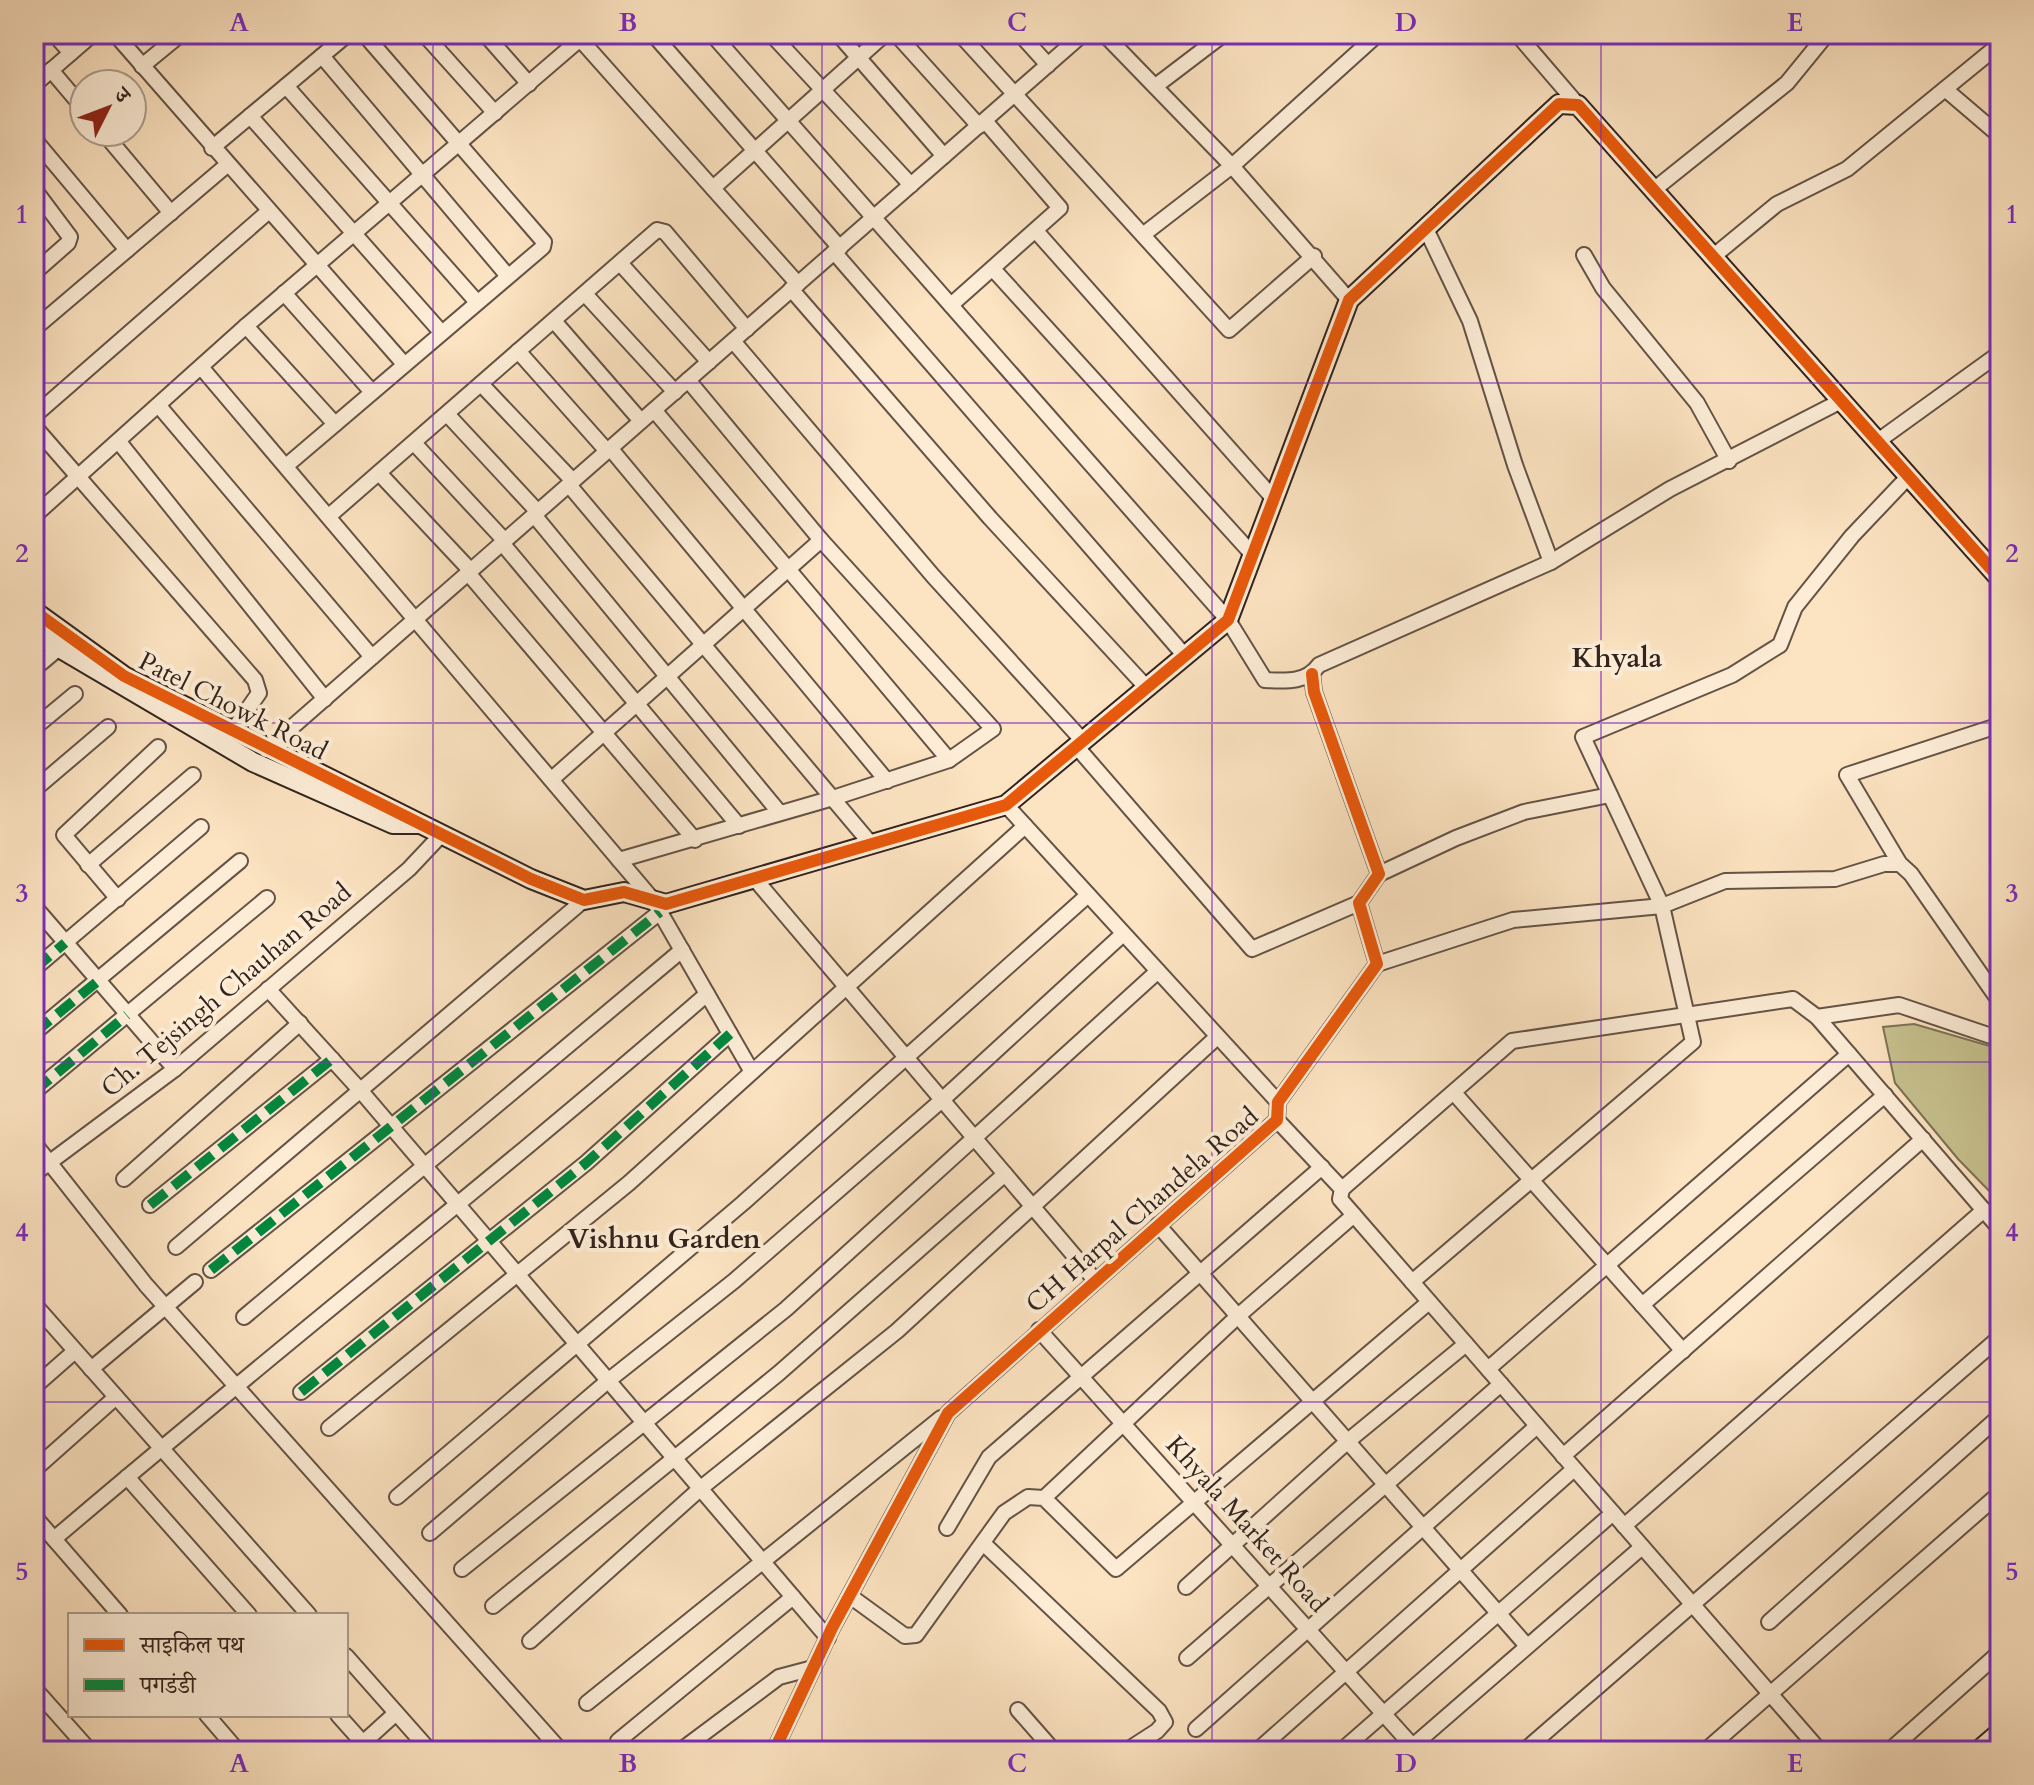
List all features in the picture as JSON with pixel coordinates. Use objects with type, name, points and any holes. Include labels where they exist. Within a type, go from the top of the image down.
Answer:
[{"type":"street","points":[[54,34],[71,53]]},
{"type":"street","points":[[35,81],[93,34]]},
{"type":"street","points":[[115,34],[404,364]]},
{"type":"street","points":[[142,66],[181,34]]},
{"type":"street","points":[[212,148],[348,34]]},
{"type":"street","points":[[286,466],[543,247],[544,242],[364,34]]},
{"type":"street","points":[[424,34],[495,113]]},
{"type":"street","points":[[485,34],[529,84]]},
{"type":"street","points":[[653,34],[756,150],[837,250],[1185,656]]},
{"type":"street","points":[[712,34],[1228,620],[1246,655],[1265,680],[1292,681],[1312,674],[1319,665],[1551,562],[1670,489],[1843,400]]},
{"type":"street","points":[[771,34],[911,185]]},
{"type":"street","points":[[838,34],[944,156]]},
{"type":"street","points":[[713,188],[885,34]]},
{"type":"street","points":[[896,34],[1059,204],[1058,212],[951,305]]},
{"type":"street","points":[[960,34],[1229,330],[1314,256]]},
{"type":"street","points":[[1020,34],[1048,65]]},
{"type":"street","points":[[266,750],[1083,34]]},
{"type":"street","points":[[1104,34],[1157,85],[1232,166],[1314,256],[1349,300]]},
{"type":"street","points":[[1157,85],[1224,34]]},
{"type":"street","points":[[1144,234],[1232,166],[1378,34]]},
{"type":"street","points":[[1517,34],[2000,579]]},
{"type":"street","points":[[1656,188],[1787,83],[1827,34]]},
{"type":"street","points":[[34,516],[246,326],[583,36],[990,518],[1147,688]]},
{"type":"street","points":[[1715,255],[1777,204],[1847,169],[2000,44]]},
{"type":"street","points":[[322,56],[507,275]]},
{"type":"street","points":[[51,70],[68,90]]},
{"type":"street","points":[[286,86],[476,301]]},
{"type":"street","points":[[1945,89],[2000,136]]},
{"type":"street","points":[[211,1270],[391,1127],[656,906],[1006,805],[1228,620],[1349,300],[1559,104],[1578,105]]},
{"type":"street","points":[[250,116],[441,332]]},
{"type":"street","points":[[34,139],[127,250]]},
{"type":"street","points":[[116,148],[171,213]]},
{"type":"street","points":[[34,329],[227,165]]},
{"type":"street","points":[[34,189],[40,208],[70,237],[68,243],[34,273]]},
{"type":"street","points":[[34,416],[269,211]]},
{"type":"street","points":[[1426,229],[1470,321],[1515,465],[1551,562]]},
{"type":"street","points":[[1036,231],[1274,499]]},
{"type":"street","points":[[329,516],[651,234],[665,232],[747,329]]},
{"type":"street","points":[[1584,255],[1603,288],[1690,392],[1729,461]]},
{"type":"street","points":[[620,263],[709,362]]},
{"type":"street","points":[[993,269],[1253,555]]},
{"type":"street","points":[[284,293],[372,392]]},
{"type":"street","points":[[585,294],[675,392]]},
{"type":"street","points":[[554,321],[641,421]]},
{"type":"street","points":[[246,326],[335,424]]},
{"type":"street","points":[[733,341],[1252,949],[1359,903],[1379,874],[1456,838],[1524,812],[1610,795]]},
{"type":"street","points":[[518,351],[609,450],[887,781]]},
{"type":"street","points":[[1878,441],[2000,353]]},
{"type":"street","points":[[201,367],[552,779],[656,906],[752,1072]]},
{"type":"street","points":[[619,860],[695,840],[949,760],[993,729],[821,540],[688,380]]},
{"type":"street","points":[[481,384],[571,483],[871,844]]},
{"type":"street","points":[[159,406],[372,657]]},
{"type":"street","points":[[654,410],[949,760]]},
{"type":"street","points":[[447,414],[536,514],[779,812]]},
{"type":"street","points":[[34,426],[255,680],[259,693],[232,732]]},
{"type":"street","points":[[119,442],[325,699]]},
{"type":"street","points":[[414,443],[504,542],[739,826]]},
{"type":"street","points":[[379,473],[469,572],[695,840]]},
{"type":"street","points":[[1412,1282],[1693,1042],[1662,906],[1583,737],[1732,675],[1780,645],[1795,607],[1852,536],[1909,476]]},
{"type":"street","points":[[552,779],[821,540]]},
{"type":"street","name":"Patel Chowk Road","points":[[34,611],[124,676],[266,750],[422,824]]},
{"type":"street","name":"Patel Chowk Road","points":[[34,633],[253,762],[393,824],[422,824]]},
{"type":"street","points":[[34,669],[59,648]]},
{"type":"street","points":[[1312,674],[1314,692],[1379,874]]},
{"type":"street","points":[[34,728],[75,694]]},
{"type":"street","points":[[2000,725],[1847,775],[1900,864],[1911,874],[2000,1002]]},
{"type":"street","points":[[34,790],[108,727]]},
{"type":"street","points":[[118,899],[66,840],[66,829],[158,747]]},
{"type":"street","points":[[88,865],[193,775]]},
{"type":"street","points":[[1006,805],[1278,1102]]},
{"type":"street","points":[[422,824],[531,879],[584,900]]},
{"type":"street","points":[[329,1428],[629,1183],[1025,826]]},
{"type":"street","points":[[34,969],[201,827]]},
{"type":"street","name":"Ch. Tejsingh Chauhan Road","points":[[34,1174],[175,1069],[409,869],[442,834]]},
{"type":"street","points":[[34,1033],[240,861]]},
{"type":"street","points":[[1359,903],[1377,964],[1513,920],[1662,906],[1725,881],[1835,879],[1884,864],[1900,864]]},
{"type":"street","points":[[754,878],[1094,1279]]},
{"type":"street","points":[[176,1247],[584,900],[624,892],[656,906]]},
{"type":"street","points":[[397,1497],[743,1203],[1088,895]]},
{"type":"street","points":[[34,1092],[267,898]]},
{"type":"street","points":[[35,909],[175,1069]]},
{"type":"street","points":[[430,1533],[609,1380],[734,1281],[942,1100],[1123,934]]},
{"type":"street","points":[[244,1317],[682,950]]},
{"type":"street","name":"CH Harpal Chandela Road","points":[[774,1751],[828,1638],[948,1413],[1094,1279],[1277,1120],[1278,1102],[1377,964]]},
{"type":"street","points":[[462,1569],[786,1309],[1158,971]]},
{"type":"street","points":[[268,989],[360,1090],[828,1638]]},
{"type":"street","points":[[54,1539],[236,1384],[533,1146],[707,994]]},
{"type":"street","points":[[1820,1751],[1340,1199],[1342,1189],[1455,1094],[1512,1041],[1793,999],[1817,1017],[2000,1229]]},
{"type":"street","points":[[1817,1017],[1899,1005],[2000,1039]]},
{"type":"street","points":[[124,1179],[300,1023]]},
{"type":"street","points":[[301,1392],[586,1163],[730,1034]]},
{"type":"street","points":[[530,1641],[701,1488],[897,1331],[1217,1037]]},
{"type":"street","points":[[1488,1369],[1849,1054]]},
{"type":"street","points":[[150,1205],[332,1059]]},
{"type":"street","points":[[1455,1094],[1683,1351]]},
{"type":"street","points":[[1642,1305],[1885,1095]]},
{"type":"street","points":[[1277,1120],[1342,1189]]},
{"type":"street","points":[[1563,1456],[1923,1139]]},
{"type":"street","points":[[34,1143],[166,1307],[561,1751]]},
{"type":"street","points":[[947,1528],[989,1457],[1322,1167]]},
{"type":"street","points":[[493,1606],[779,1373],[1005,1174]]},
{"type":"street","points":[[1624,1526],[1984,1210]]},
{"type":"street","points":[[1044,1498],[1238,1316],[1354,1215]]},
{"type":"street","points":[[1158,1225],[1527,1646]]},
{"type":"street","points":[[91,1369],[195,1282]]},
{"type":"street","points":[[850,1596],[905,1636],[916,1635],[1015,1502],[1028,1497],[1044,1498],[1116,1569],[1429,1302]]},
{"type":"street","points":[[35,1307],[307,1613]]},
{"type":"street","name":"Khyala Market Road","points":[[1039,1330],[1125,1422],[1412,1749]]},
{"type":"street","points":[[1524,1751],[2000,1337]]},
{"type":"street","points":[[1186,1587],[1348,1441],[1466,1344]]},
{"type":"street","points":[[34,1387],[75,1351]]},
{"type":"street","points":[[1187,1658],[1501,1384]]},
{"type":"street","points":[[34,1470],[116,1397]]},
{"type":"street","points":[[587,1703],[948,1413]]},
{"type":"street","points":[[1769,1622],[2000,1416]]},
{"type":"street","points":[[1196,1729],[1537,1426]]},
{"type":"street","points":[[1257,1751],[1574,1469]]},
{"type":"street","points":[[127,1477],[247,1613]]},
{"type":"street","points":[[1705,1751],[2000,1493]]},
{"type":"street","points":[[1341,1751],[1497,1611],[1613,1513]]},
{"type":"street","points":[[34,1518],[118,1613]]},
{"type":"street","points":[[983,1543],[1159,1711],[1165,1722],[1126,1751]]},
{"type":"street","points":[[1412,1749],[1642,1547]]},
{"type":"street","points":[[618,1741],[793,1597]]},
{"type":"street","points":[[1889,1751],[2000,1652]]},
{"type":"street","points":[[348,1658],[430,1751]]},
{"type":"street","points":[[680,1751],[779,1677],[813,1668]]},
{"type":"street","points":[[34,1688],[90,1751]]},
{"type":"street","points":[[1018,1710],[1054,1751]]},
{"type":"street","points":[[339,1717],[359,1747],[396,1713]]},
{"type":"street","points":[[209,1717],[238,1751]]},
{"type":"street","points":[[1978,1751],[2000,1732]]},
{"type":"shaded area","points":[[1914,1024],[2000,1049],[2000,1202],[1958,1159],[1895,1083],[1883,1027]]},
{"type":"marked path","points":[[211,1270],[660,912]]},
{"type":"marked path","points":[[34,969],[65,943]]},
{"type":"marked path","points":[[34,1033],[98,981]]},
{"type":"marked path","points":[[34,1092],[127,1015]]},
{"type":"marked path","points":[[301,1392],[586,1163],[730,1034]]},
{"type":"marked path","points":[[150,1205],[332,1059]]},
{"type":"cycle path","points":[[34,611],[124,676],[531,879],[584,900],[624,892],[666,904],[1006,805],[1228,620],[1349,300],[1559,104],[1578,105],[2000,579]]},
{"type":"cycle path","points":[[774,1751],[832,1628],[948,1413],[1277,1120],[1278,1102],[1377,964],[1359,903],[1379,874],[1314,692],[1312,674]]},
{"type":"district","name":"Khyala","points":[[1617,658]]},
{"type":"district","name":"Vishnu Garden","points":[[664,1239]]}]
